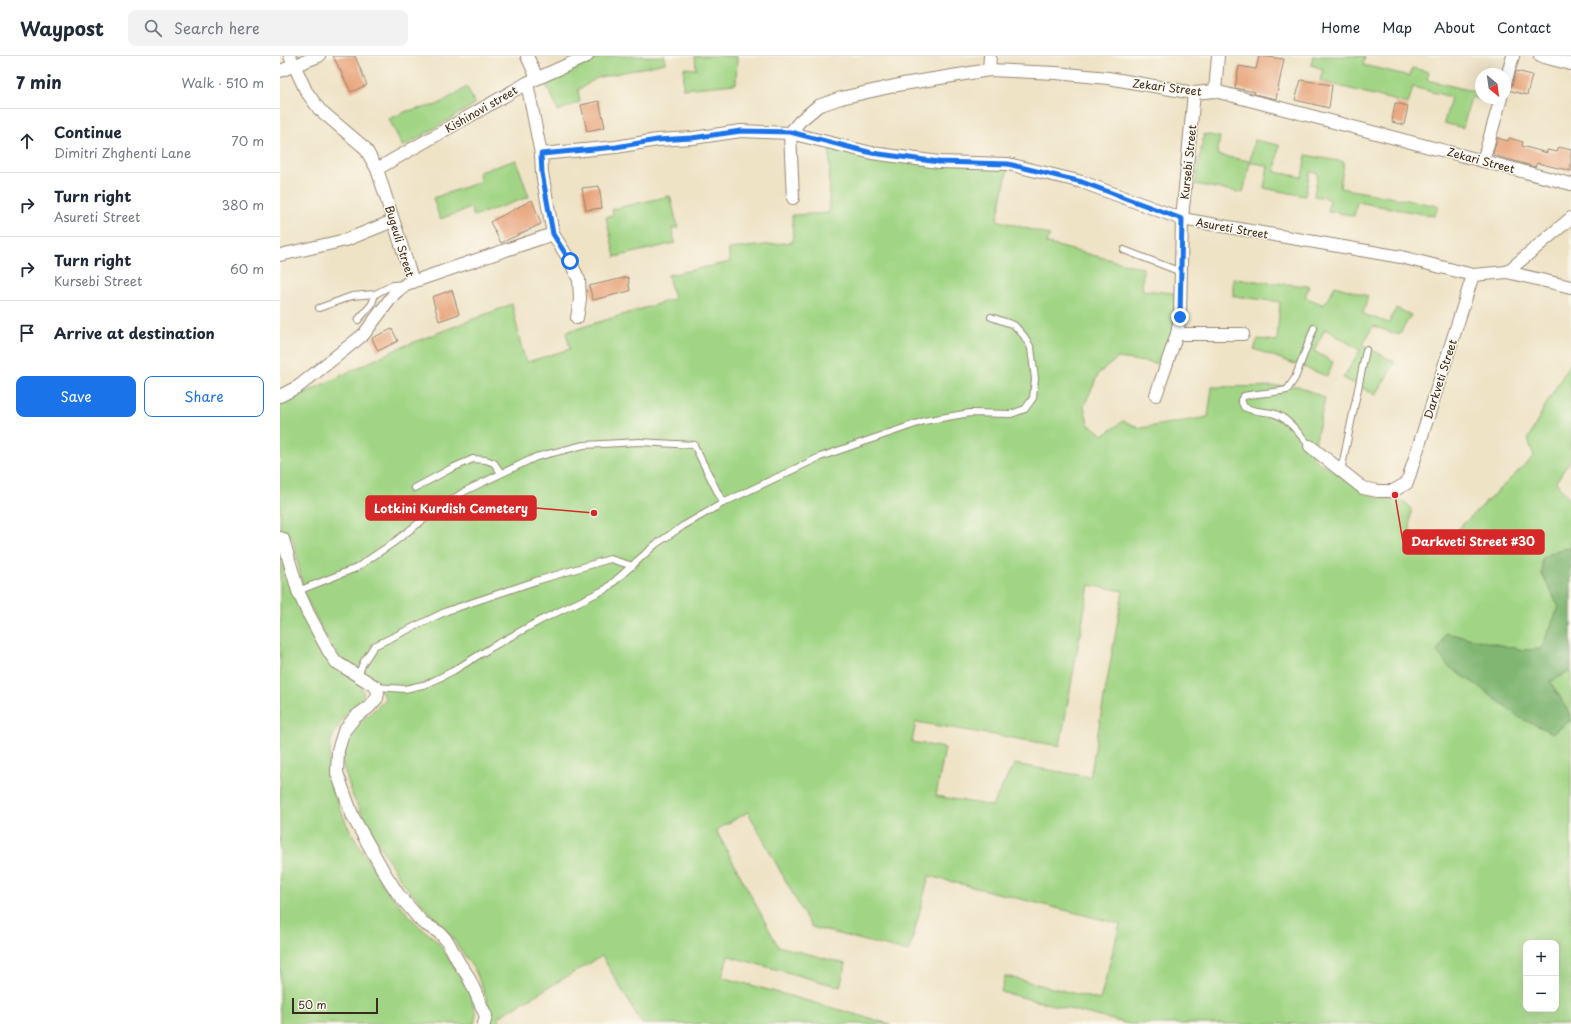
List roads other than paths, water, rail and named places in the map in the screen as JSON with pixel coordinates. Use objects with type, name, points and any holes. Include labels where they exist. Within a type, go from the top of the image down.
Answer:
[{"type":"street","points":[[280,71],[292,61],[319,56]]},
{"type":"street","points":[[527,56],[532,81],[542,173],[553,234],[570,261],[579,280],[580,299],[577,318]]},
{"type":"street","name":"Kishinovi street","points":[[377,169],[532,81],[587,56]]},
{"type":"street","points":[[989,70],[990,56]]},
{"type":"street","points":[[1214,91],[1218,56]]},
{"type":"street","points":[[1509,68],[1513,56]]},
{"type":"street","points":[[1540,56],[1571,64]]},
{"type":"street","name":"Bugeuli Street","points":[[280,396],[299,386],[364,334],[394,294],[409,283],[393,221],[377,169],[365,148],[320,109],[306,91],[292,61]]},
{"type":"street","name":"Zekari Street","points":[[790,132],[800,121],[818,106],[841,98],[903,84],[989,70],[1056,73],[1108,78],[1194,93],[1214,91],[1571,184]]},
{"type":"street","name":"Kursebi Street","points":[[1156,395],[1177,334],[1180,317],[1182,219],[1194,93]]},
{"type":"street","points":[[1483,161],[1499,104]]},
{"type":"street","name":"Asureti Street","points":[[541,154],[616,147],[657,140],[692,138],[741,131],[790,132],[872,153],[939,162],[1008,164],[1082,182],[1182,219],[1401,257],[1473,275],[1507,272],[1571,287]]},
{"type":"street","points":[[790,132],[793,198]]},
{"type":"street","points":[[1507,272],[1571,218]]},
{"type":"street","points":[[280,255],[346,240],[393,221]]},
{"type":"street","points":[[409,283],[553,234]]},
{"type":"street","name":"Darkveti Street","points":[[1341,471],[1363,488],[1394,491],[1407,483],[1473,275]]},
{"type":"street","points":[[1177,334],[1243,334]]},
{"type":"street","points":[[1310,446],[1341,471]]},
{"type":"street","points":[[280,538],[283,539],[298,591],[332,657],[336,662],[376,687],[378,693],[377,698],[369,707],[355,717],[344,731],[338,750],[337,773],[353,817],[398,894],[422,922],[440,933],[448,942],[459,964],[468,976],[486,1016],[484,1024]]},
{"type":"lane","points":[[1124,250],[1181,272]]},
{"type":"lane","points":[[319,308],[352,296],[375,294],[393,285],[409,283]]},
{"type":"lane","points":[[358,320],[372,304],[375,294]]},
{"type":"lane","points":[[376,687],[404,689],[433,681],[541,620],[606,589],[656,544],[683,526],[723,503],[820,457],[924,421],[970,413],[1011,414],[1025,409],[1033,398],[1035,379],[1031,348],[1024,336],[1014,325],[991,317]]},
{"type":"lane","points":[[1310,446],[1291,424],[1273,414],[1254,412],[1244,407],[1241,400],[1244,396],[1258,393],[1271,394],[1287,390],[1296,378],[1314,328]]},
{"type":"lane","points":[[1341,471],[1366,350]]},
{"type":"lane","points":[[298,591],[356,568],[465,491],[536,457],[584,445],[639,442],[694,445],[723,503]]},
{"type":"lane","points":[[414,488],[473,459],[486,460],[494,464],[501,473]]},
{"type":"lane","points":[[358,676],[363,663],[374,646],[447,611],[536,580],[610,559],[633,566]]},
{"type":"place","name":"Darkveti Street #30","points":[[1395,495]]},
{"type":"place","name":"Lotkini Kurdish Cemetery","points":[[594,513]]}]
